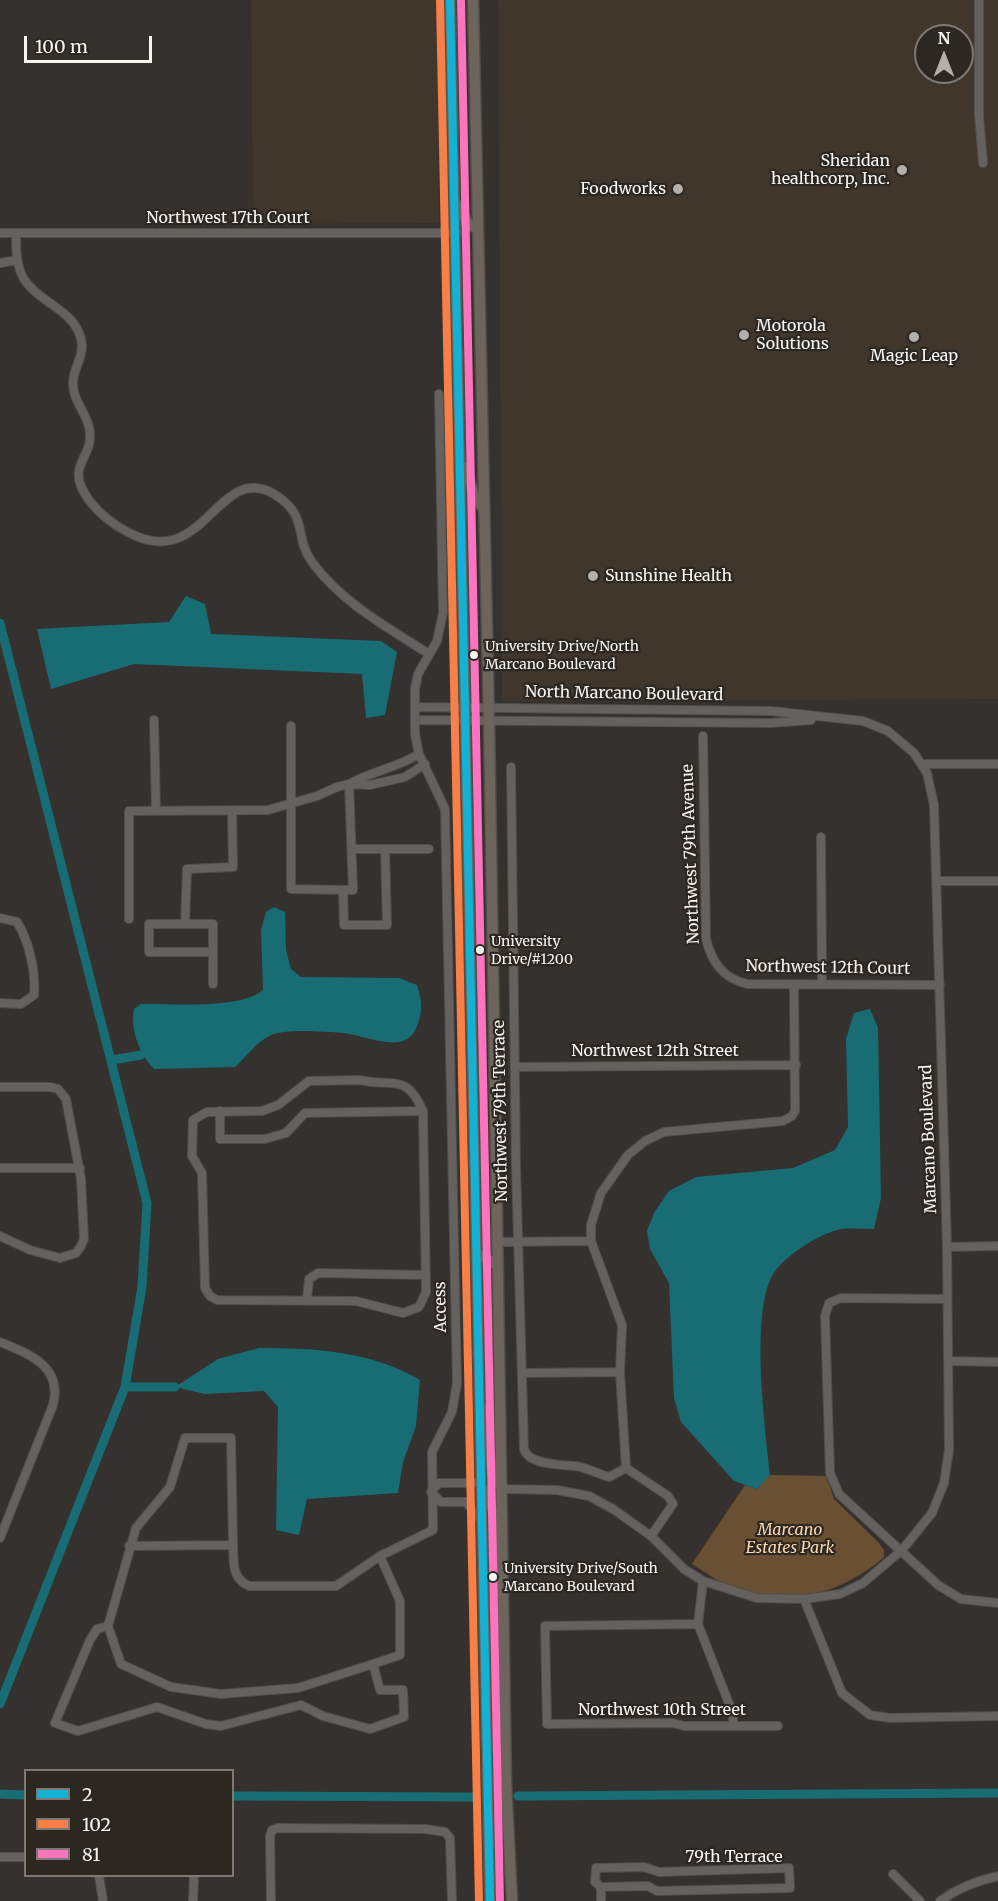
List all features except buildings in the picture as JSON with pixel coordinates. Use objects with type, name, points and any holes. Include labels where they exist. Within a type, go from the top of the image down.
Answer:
[{"type":"main road","points":[[450,0],[457,233],[477,1254],[477,1380],[490,1901]]},
{"type":"main road","points":[[473,0],[489,708],[506,1782],[512,1901]]},
{"type":"main road","points":[[455,200],[466,223],[478,229]]},
{"type":"main road","points":[[457,233],[467,238],[478,253]]},
{"type":"main road","points":[[461,462],[474,495],[484,508]]},
{"type":"main road","points":[[477,1254],[498,1265]]},
{"type":"main road","points":[[477,1380],[482,1394],[492,1472],[503,1488]]},
{"type":"main road","points":[[480,1483],[494,1513],[499,1623],[505,1631]]},
{"type":"street","points":[[979,0],[979,115],[984,163]]},
{"type":"street","name":"Northwest 17th Court","points":[[0,233],[457,233]]},
{"type":"street","points":[[16,234],[17,260],[27,284],[73,320],[78,330],[83,348],[73,388],[90,425],[91,435],[80,465],[80,480],[83,491],[97,509],[128,533],[153,542],[182,539],[196,530],[228,498],[240,491],[266,490],[297,514],[307,554],[338,593],[429,654]]},
{"type":"street","points":[[0,263],[17,260]]},
{"type":"street","points":[[129,919],[129,812],[268,810],[317,796],[349,784],[366,774],[400,766],[419,754],[415,720],[418,674],[437,641],[442,613],[439,394]]},
{"type":"street","name":"North Marcano Boulevard","points":[[415,707],[771,711],[862,721],[888,731]]},
{"type":"street","name":"North Marcano Boulevard","points":[[415,720],[771,723],[833,718]]},
{"type":"street","points":[[154,720],[156,811]]},
{"type":"street","points":[[291,726],[291,889],[353,890],[349,784]]},
{"type":"street","name":"Marcano Boulevard","points":[[503,1488],[556,1490],[589,1496],[613,1509],[651,1536],[684,1569],[703,1581],[757,1598],[804,1599],[840,1594],[863,1583],[902,1550],[932,1513],[945,1483],[949,1450],[947,1247],[934,804],[932,788],[922,764],[914,753],[888,731]]},
{"type":"street","name":"Northwest 79th Avenue","points":[[703,736],[706,939],[713,961],[719,969]]},
{"type":"street","name":"Access","points":[[380,1556],[433,1530],[432,1452],[452,1412],[458,1383],[445,809],[419,754]]},
{"type":"street","points":[[349,784],[370,786],[405,777],[425,764]]},
{"type":"street","points":[[922,764],[998,764]]},
{"type":"street","name":"Northwest 79th Terrace","points":[[511,767],[515,1067],[525,1454],[560,1467],[577,1466],[609,1477],[626,1468]]},
{"type":"street","points":[[185,924],[187,869],[233,867],[232,811]]},
{"type":"street","points":[[821,837],[822,984]]},
{"type":"street","points":[[353,849],[429,849]]},
{"type":"street","points":[[343,890],[344,926],[387,925],[385,849]]},
{"type":"street","points":[[937,881],[998,881]]},
{"type":"street","points":[[0,918],[17,922],[23,931],[33,971],[34,995],[21,1004],[0,1003]]},
{"type":"street","points":[[213,952],[149,952],[149,924],[213,924],[213,952],[213,984]]},
{"type":"street","name":"Northwest 12th Court","points":[[719,969],[735,981],[747,984],[940,985]]},
{"type":"street","points":[[651,1536],[673,1504],[668,1496],[626,1468],[620,1372],[622,1325],[591,1241],[591,1225],[596,1203],[628,1155],[655,1136],[674,1130],[783,1120],[792,1116],[795,1111],[796,1065],[794,985]]},
{"type":"street","name":"Northwest 12th Street","points":[[515,1067],[796,1065]]},
{"type":"street","points":[[360,1080],[402,1084],[411,1089],[423,1111],[425,1275],[423,1302],[419,1308],[403,1313],[356,1300],[217,1300],[210,1296],[205,1288],[202,1173],[192,1156],[191,1125],[196,1116],[220,1111],[262,1111],[278,1105],[309,1081],[360,1080]]},
{"type":"street","points":[[0,1087],[50,1087],[58,1089],[66,1099],[80,1168],[84,1239],[76,1252],[60,1258],[30,1250],[0,1236]]},
{"type":"street","points":[[220,1111],[220,1138],[265,1138],[286,1133],[305,1113],[423,1111]]},
{"type":"street","points":[[0,1168],[80,1168]]},
{"type":"street","points":[[497,1242],[591,1241]]},
{"type":"street","points":[[947,1247],[998,1246]]},
{"type":"street","points":[[307,1299],[309,1279],[318,1273],[425,1275]]},
{"type":"street","points":[[946,1299],[841,1298],[829,1303],[825,1316],[830,1473],[838,1494],[938,1585],[961,1599],[998,1603]]},
{"type":"street","points":[[0,1342],[39,1359],[53,1378],[55,1391],[53,1405],[0,1538]]},
{"type":"street","points":[[949,1361],[998,1362]]},
{"type":"street","points":[[523,1373],[620,1372]]},
{"type":"street","points":[[185,1438],[231,1438],[233,1545],[234,1573],[240,1582],[249,1586],[336,1586],[380,1556],[400,1601],[400,1655],[298,1688],[221,1694],[171,1687],[121,1664],[108,1626],[129,1546],[143,1517],[170,1487],[185,1438]]},
{"type":"street","points":[[480,1483],[439,1483],[431,1492],[441,1502],[465,1502],[480,1520]]},
{"type":"street","points":[[129,1546],[233,1545]]},
{"type":"street","points":[[703,1581],[698,1624],[733,1714],[733,1725]]},
{"type":"street","points":[[804,1599],[842,1693],[870,1715],[890,1718],[998,1716]]},
{"type":"street","name":"Northwest 10th Street","points":[[698,1624],[544,1626],[547,1724],[778,1726]]},
{"type":"street","points":[[108,1626],[97,1629],[90,1640],[54,1722],[78,1731],[160,1708],[206,1724],[221,1726],[301,1706],[323,1716],[370,1729],[404,1717],[403,1690],[380,1690],[373,1664]]},
{"type":"street","points":[[271,1901],[270,1836],[272,1830],[278,1828],[437,1829],[450,1838],[452,1901]]},
{"type":"street","points":[[0,1857],[24,1857]]},
{"type":"street","name":"79th Terrace","points":[[644,1867],[659,1872],[789,1868],[790,1888],[657,1891],[648,1886],[601,1887],[595,1882],[596,1868],[644,1867]]},
{"type":"street","points":[[893,1874],[920,1901]]},
{"type":"street","points":[[940,1901],[970,1884],[998,1876]]},
{"type":"street","points":[[99,1877],[104,1901]]},
{"type":"street","points":[[193,1901],[194,1877]]},
{"type":"street","points":[[601,1887],[601,1901]]},
{"type":"shaded area","points":[[251,0],[437,0],[439,223],[253,224]]},
{"type":"shaded area","points":[[498,0],[998,0],[998,699],[502,701]]},
{"type":"green space","name":"Marcano Estates Park","points":[[770,1475],[826,1476],[834,1499],[878,1542],[884,1550],[884,1557],[853,1579],[836,1587],[819,1593],[783,1598],[764,1597],[738,1591],[692,1564],[745,1485],[757,1489]]},
{"type":"water","points":[[186,596],[205,604],[211,634],[381,641],[397,652],[385,715],[366,718],[362,674],[134,664],[51,689],[37,629],[169,622]]},
{"type":"water","points":[[274,907],[285,912],[286,950],[291,969],[301,977],[399,978],[417,985],[421,1010],[419,1021],[412,1035],[404,1040],[385,1042],[343,1033],[285,1032],[269,1036],[235,1067],[154,1069],[137,1042],[133,1026],[134,1009],[141,1004],[222,1003],[252,996],[263,990],[261,930],[266,912]]},
{"type":"water","points":[[870,1009],[878,1028],[881,1198],[874,1229],[842,1229],[823,1235],[792,1254],[771,1278],[765,1296],[761,1346],[763,1403],[770,1475],[757,1489],[734,1481],[681,1422],[674,1398],[669,1283],[650,1249],[647,1231],[654,1213],[669,1191],[696,1177],[793,1168],[835,1150],[848,1127],[846,1039],[854,1013]]},
{"type":"water","points":[[259,1348],[342,1353],[382,1363],[420,1380],[416,1426],[403,1462],[398,1493],[307,1499],[299,1535],[276,1530],[278,1407],[264,1391],[205,1394],[175,1387],[218,1359]]},
{"type":"waterway","points":[[0,623],[147,1203],[142,1287],[125,1387],[0,1704]]},
{"type":"waterway","points":[[112,1060],[141,1055]]},
{"type":"waterway","points":[[125,1387],[175,1387]]},
{"type":"waterway","points":[[518,1796],[998,1793]]},
{"type":"waterway","points":[[0,1794],[24,1795]]},
{"type":"waterway","points":[[234,1796],[474,1797]]},
{"type":"transit line","name":"102","points":[[440,0],[479,1901]]},
{"type":"transit line","name":"2","points":[[450,0],[490,1901]]},
{"type":"transit line","name":"81","points":[[461,0],[500,1901]]},
{"type":"place","name":"Sheridan healthcorp, Inc.","points":[[902,170]]},
{"type":"place","name":"Foodworks","points":[[678,189]]},
{"type":"place","name":"Motorola Solutions","points":[[744,335]]},
{"type":"place","name":"Magic Leap","points":[[914,337]]},
{"type":"place","name":"Sunshine Health","points":[[593,576]]},
{"type":"place","name":"University Drive/North Marcano Boulevard","points":[[474,655]]},
{"type":"place","name":"University Drive/#1200","points":[[480,950]]},
{"type":"place","name":"University Drive/South Marcano Boulevard","points":[[493,1577]]}]
